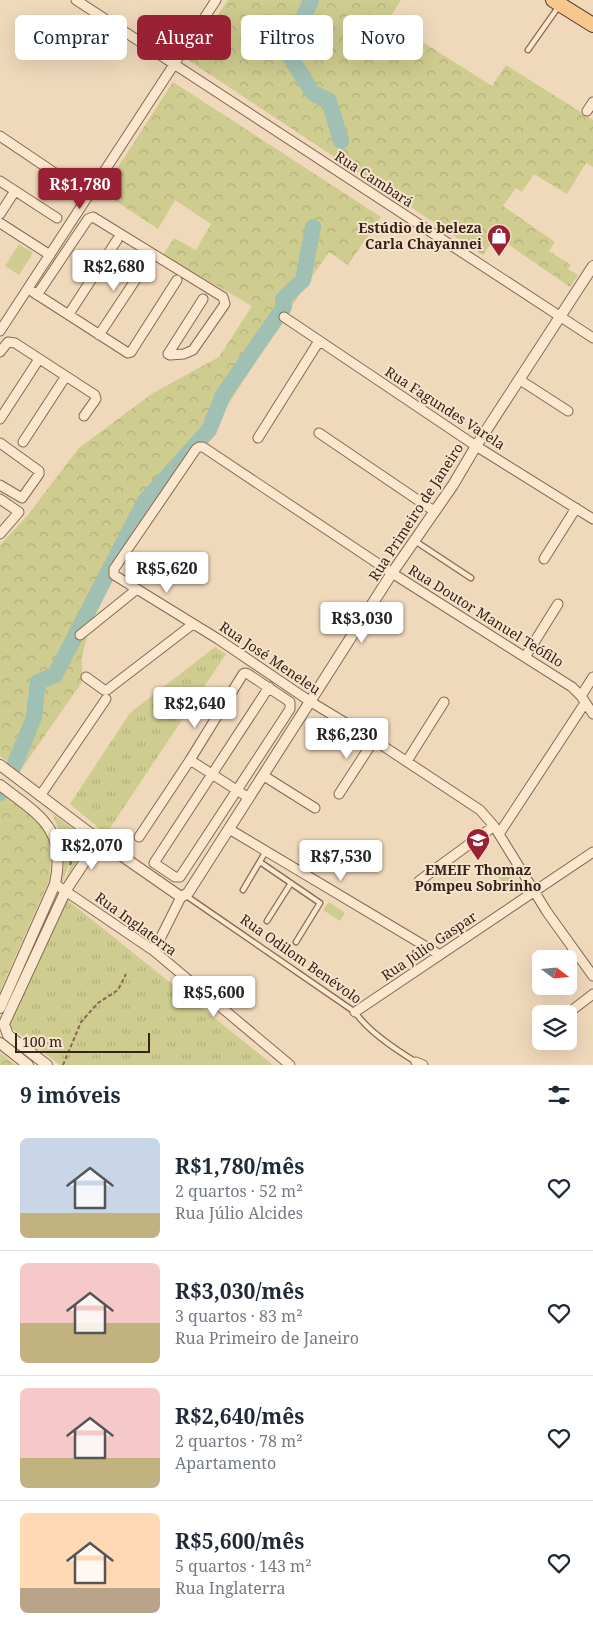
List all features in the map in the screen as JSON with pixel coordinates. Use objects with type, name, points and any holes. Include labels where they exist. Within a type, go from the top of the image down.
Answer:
[{"type":"main road","points":[[557,2],[593,25]]},
{"type":"street","name":"Rua Cambará","points":[[76,0],[593,338]]},
{"type":"street","points":[[0,331],[3,318],[28,289],[216,0]]},
{"type":"street","points":[[586,111],[593,102]]},
{"type":"street","points":[[0,136],[89,196]]},
{"type":"street","points":[[0,181],[57,218]]},
{"type":"street","points":[[0,214],[15,191]]},
{"type":"street","points":[[38,295],[88,219],[93,217],[222,297],[225,304],[193,350],[184,354],[168,354],[203,299]]},
{"type":"street","points":[[0,223],[50,255]]},
{"type":"street","points":[[69,314],[117,240]]},
{"type":"street","points":[[99,335],[148,261]]},
{"type":"street","name":"Rua Primeiro de Janeiro","points":[[154,951],[183,896],[192,887],[250,798],[392,573],[453,485],[476,446],[593,266]]},
{"type":"street","points":[[28,289],[126,353],[130,353],[177,280]]},
{"type":"street","name":"Rua Fagundes Varela","points":[[284,317],[476,446],[593,519]]},
{"type":"street","points":[[0,352],[6,343],[11,341],[95,395],[96,399],[84,416]]},
{"type":"street","points":[[258,438],[319,341]]},
{"type":"street","points":[[0,420],[39,359]]},
{"type":"street","points":[[23,442],[66,376]]},
{"type":"street","points":[[520,380],[568,411]]},
{"type":"street","points":[[319,433],[434,511]]},
{"type":"street","points":[[0,443],[39,471],[39,474],[22,498],[0,485]]},
{"type":"street","name":"Rua José Meneleu","points":[[207,450],[199,447],[196,449],[114,569],[114,575],[193,624],[311,702],[407,761],[480,810],[496,829],[533,891],[593,976]]},
{"type":"street","name":"Rua Doutor Manuel Teófilo","points":[[207,450],[392,573],[572,687],[593,714]]},
{"type":"street","points":[[0,499],[19,512],[0,534]]},
{"type":"street","points":[[544,559],[576,508]]},
{"type":"street","points":[[80,635],[137,589]]},
{"type":"street","points":[[525,657],[558,604]]},
{"type":"street","points":[[86,677],[107,690],[193,624]]},
{"type":"street","points":[[139,837],[190,760],[243,674],[248,674],[269,687],[290,702],[291,706],[180,877],[174,878],[154,863],[269,687]]},
{"type":"street","points":[[419,881],[496,829],[583,699],[593,677]]},
{"type":"street","points":[[40,796],[106,699]]},
{"type":"street","points":[[407,761],[444,702]]},
{"type":"street","points":[[339,794],[374,740]]},
{"type":"street","points":[[190,760],[250,798]]},
{"type":"street","name":"Rua Odilom Benévolo","points":[[0,765],[99,840],[183,896]]},
{"type":"street","points":[[264,776],[315,808]]},
{"type":"street","points":[[0,785],[42,817],[51,830],[58,859],[55,884],[0,1008]]},
{"type":"street","points":[[229,829],[440,955]]},
{"type":"street","points":[[47,1065],[8,1034],[4,1024],[66,890],[99,840]]},
{"type":"street","name":"Rua Júlio Gaspar","points":[[355,1012],[593,852]]},
{"type":"street","name":"Rua Inglaterra","points":[[55,884],[154,951],[290,1065]]},
{"type":"street","points":[[577,1006],[593,994]]},
{"type":"street","points":[[0,1043],[28,1065]]},
{"type":"lane","points":[[528,50],[557,2]]},
{"type":"lane","points":[[414,541],[471,578]]},
{"type":"lane","points":[[243,890],[266,851]]},
{"type":"lane","points":[[260,862],[320,903],[296,942]]},
{"type":"lane","points":[[267,921],[291,883]]},
{"type":"lane","name":"Rua Odilom Benévolo","points":[[183,896],[355,1012],[371,1030],[420,1064]]},
{"type":"path","points":[[69,868],[82,833]]},
{"type":"path","points":[[63,1065],[82,1022],[98,1003],[118,990],[126,974]]},
{"type":"green space","points":[[228,0],[401,0],[391,15],[343,15],[343,60],[423,60],[423,42],[492,86],[506,65],[593,120],[593,167],[586,163],[567,194],[534,174],[522,192],[516,188],[503,206],[555,242],[549,251],[571,265],[568,269],[578,275],[570,287],[496,236],[483,255],[188,60],[231,60],[231,15],[218,15]]},
{"type":"green space","points":[[173,82],[381,217],[348,265],[329,252],[289,310],[204,442],[143,529],[93,611],[82,657],[82,682],[20,771],[0,756],[0,545],[27,516],[79,448],[153,393],[219,357],[252,306],[163,255],[174,238],[196,250],[211,224],[175,200],[158,229],[102,192]]},
{"type":"green space","points":[[19,244],[33,253],[19,275],[5,266]]},
{"type":"green space","points":[[215,647],[226,654],[106,834],[70,804],[130,713]]},
{"type":"green space","points":[[0,792],[41,824],[49,844],[51,867],[49,881],[0,991]]},
{"type":"green space","points":[[53,814],[81,835],[62,883],[64,852]]},
{"type":"green space","points":[[82,835],[89,841],[64,883]]},
{"type":"green space","points":[[505,869],[517,886],[509,892],[497,875]]},
{"type":"green space","points":[[66,899],[273,1065],[60,1065],[9,1026]]},
{"type":"green space","points":[[329,902],[345,913],[340,921],[323,910]]},
{"type":"green space","points":[[0,1053],[16,1065],[0,1065]]},
{"type":"waterway","points":[[311,0],[288,54],[313,93],[329,101],[341,141]]},
{"type":"waterway","points":[[14,766],[34,717],[38,682],[55,675],[145,501],[209,430],[223,395],[284,307],[283,299],[303,280],[313,227]]},
{"type":"place","name":"Estúdio de beleza Carla Chayannei","points":[[499,257]]},
{"type":"place","name":"EMEIF Thomaz Pompeu Sobrinho","points":[[478,861]]}]
